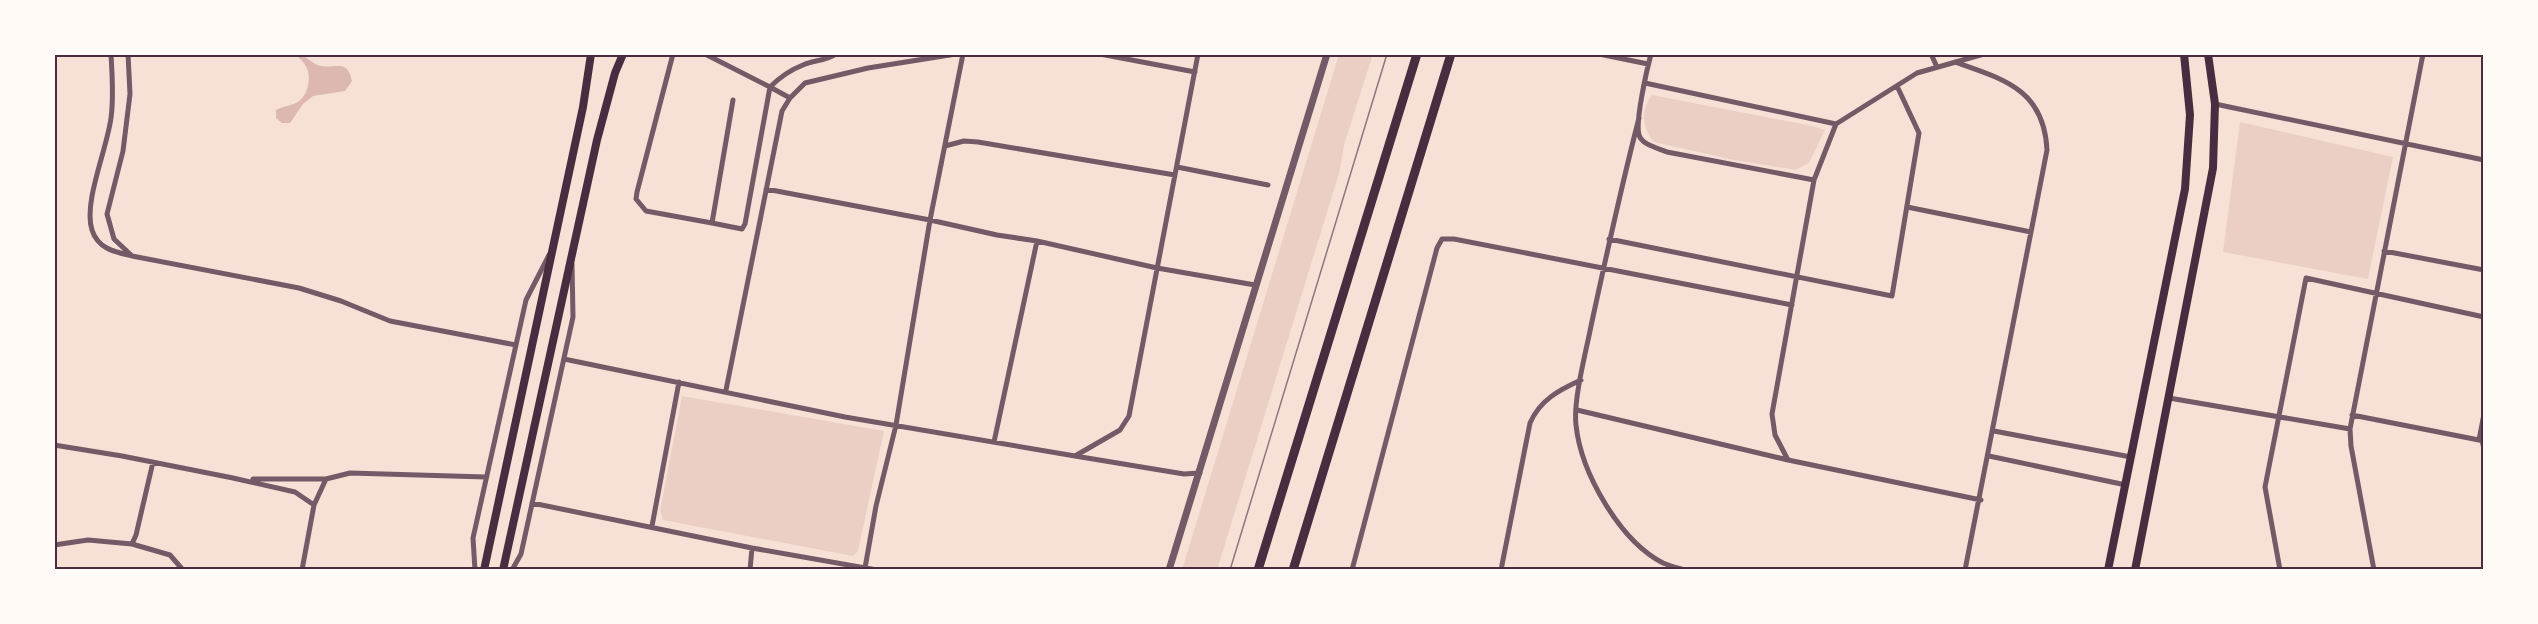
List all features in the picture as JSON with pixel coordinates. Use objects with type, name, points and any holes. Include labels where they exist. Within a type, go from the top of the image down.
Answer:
[{"type":"highway","points":[[1258,570],[1417,54]]},
{"type":"highway","points":[[1293,570],[1451,54]]},
{"type":"main road","points":[[484,570],[583,107],[591,54]]},
{"type":"main road","points":[[503,570],[597,140],[621,54]]},
{"type":"main road","points":[[2109,570],[2184,189],[2190,115],[2184,54]]},
{"type":"main road","points":[[2135,570],[2213,168],[2215,104],[2208,54]]},
{"type":"street","points":[[111,54],[111,117],[90,207],[90,220],[97,240],[105,248],[132,256],[299,288],[341,301],[390,321],[516,345]]},
{"type":"street","points":[[128,54],[130,94],[123,151],[107,214],[114,239],[132,256]]},
{"type":"street","points":[[673,54],[636,200],[646,211],[736,229],[742,229],[745,224],[770,87],[785,74],[805,64],[837,54]]},
{"type":"street","points":[[705,54],[790,98]]},
{"type":"street","points":[[726,390],[782,111],[790,98],[805,83],[868,68],[956,54]]},
{"type":"street","points":[[866,568],[876,506],[896,425],[930,220],[963,54]]},
{"type":"street","points":[[1100,54],[1195,72]]},
{"type":"street","points":[[1076,456],[1120,430],[1129,416],[1198,54]]},
{"type":"street","points":[[1169,570],[1327,54]]},
{"type":"street","points":[[1599,54],[1648,64]]},
{"type":"street","points":[[1651,54],[1639,118],[1603,268],[1581,380],[1575,424],[1583,457],[1604,503],[1632,539],[1663,563],[1685,570]]},
{"type":"street","points":[[1931,54],[1937,68]]},
{"type":"street","points":[[1788,460],[1775,435],[1772,414],[1814,180],[1836,124],[1917,73],[1984,54]]},
{"type":"street","points":[[2374,570],[2350,446],[2350,429],[2423,54]]},
{"type":"street","points":[[1954,62],[2007,81],[2031,101],[2046,135],[2047,150],[1981,500],[1965,570]]},
{"type":"street","points":[[1645,83],[1836,124]]},
{"type":"street","points":[[1609,239],[1892,296],[1919,133],[1897,86]]},
{"type":"street","points":[[712,223],[733,100]]},
{"type":"street","points":[[2215,104],[2484,160]]},
{"type":"street","points":[[1639,118],[1639,135],[1646,143],[1667,152],[1814,180]]},
{"type":"street","points":[[945,146],[964,141],[978,142],[1175,175]]},
{"type":"street","points":[[1177,167],[1269,185]]},
{"type":"street","points":[[766,189],[1037,241],[1157,268],[1256,285]]},
{"type":"street","points":[[1907,207],[2031,232]]},
{"type":"street","points":[[1352,570],[1439,243],[1442,239],[1454,239],[1792,305]]},
{"type":"street","points":[[994,442],[1037,241]]},
{"type":"street","points":[[475,570],[472,538],[526,300],[554,246]]},
{"type":"street","points":[[2385,251],[2484,270]]},
{"type":"street","points":[[512,570],[520,554],[573,317],[572,253]]},
{"type":"street","points":[[2280,570],[2265,487],[2306,278],[2484,317]]},
{"type":"street","points":[[564,359],[896,425],[1184,474],[1200,473]]},
{"type":"street","points":[[1501,570],[1530,423],[1537,411],[1554,392],[1581,380]]},
{"type":"street","points":[[652,526],[679,382]]},
{"type":"street","points":[[2169,398],[2350,429]]},
{"type":"street","points":[[1577,410],[1788,460],[1981,500]]},
{"type":"street","points":[[2484,414],[2482,440],[2484,449]]},
{"type":"street","points":[[2352,415],[2482,440]]},
{"type":"street","points":[[1994,431],[2131,458]]},
{"type":"street","points":[[54,446],[153,462],[295,492],[314,505]]},
{"type":"street","points":[[1989,456],[2126,485]]},
{"type":"street","points":[[132,544],[153,462]]},
{"type":"street","points":[[233,478],[270,481],[326,479],[350,473],[486,477]]},
{"type":"street","points":[[302,570],[314,505],[326,479]]},
{"type":"street","points":[[532,502],[752,548],[878,570]]},
{"type":"street","points":[[54,545],[88,540],[132,544],[170,555],[183,570]]},
{"type":"street","points":[[750,569],[752,548]]},
{"type":"shaded area","points":[[295,54],[321,66],[344,67],[352,81],[345,91],[313,96],[303,104],[290,123],[282,123],[276,118],[276,110],[299,101],[305,94],[308,84],[307,69]]},
{"type":"shaded area","points":[[1339,54],[1373,54],[1344,145],[1340,170],[1217,570],[1182,570]]},
{"type":"shaded area","points":[[1652,95],[1825,130],[1809,163],[1796,170],[1734,160],[1654,142],[1647,131],[1644,119],[1648,101]]},
{"type":"shaded area","points":[[2240,122],[2393,157],[2368,279],[2223,252]]},
{"type":"shaded area","points":[[682,396],[884,431],[858,551],[853,556],[663,520],[660,511]]},
{"type":"tram line","points":[[1230,570],[1387,54]]}]
